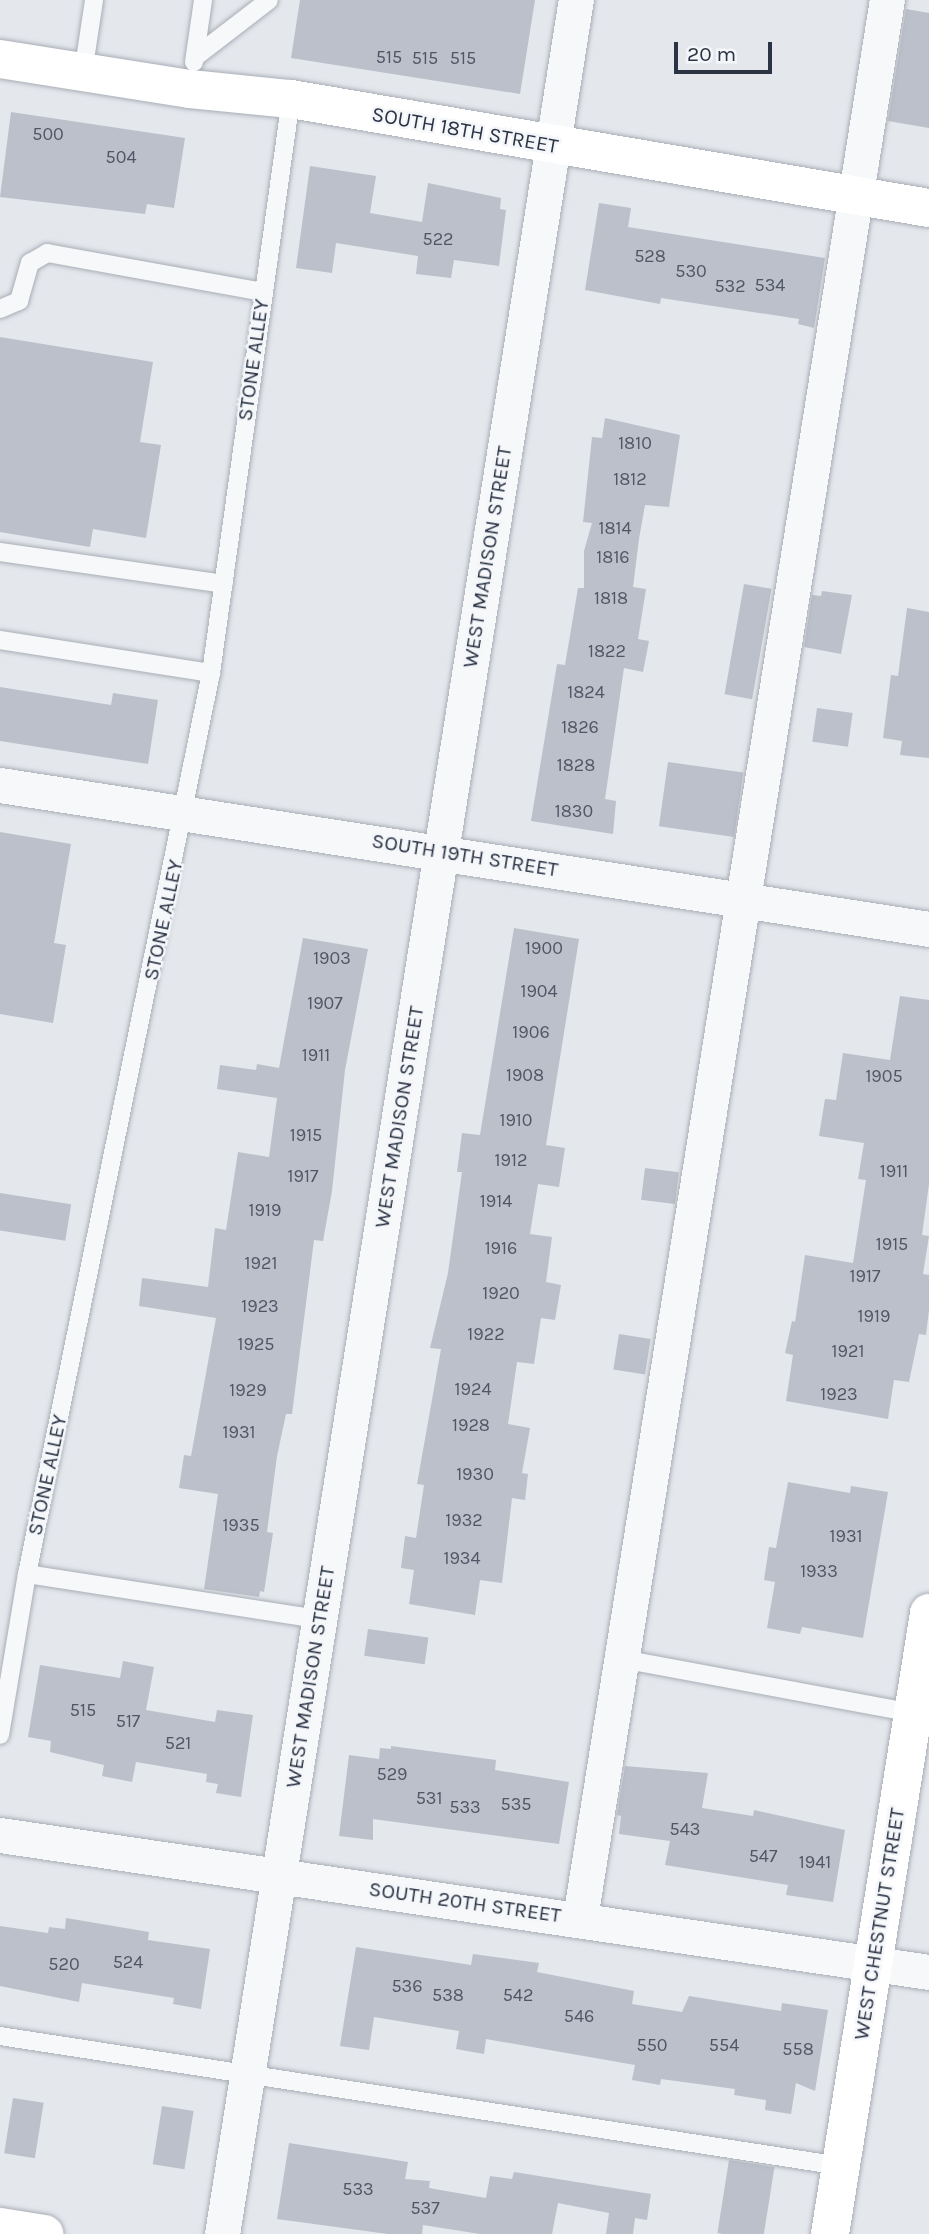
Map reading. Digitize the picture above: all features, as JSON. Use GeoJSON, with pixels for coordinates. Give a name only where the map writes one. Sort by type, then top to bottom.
{"type":"FeatureCollection","features":[{"type":"Feature","properties":{"kind":"street","name":"WEST MADISON STREET"},"geometry":{"type":"LineString","coordinates":[[222,2234],[576,0]]}},
{"type":"Feature","properties":{"kind":"street"},"geometry":{"type":"LineString","coordinates":[[580,1918],[887,0]]}},
{"type":"Feature","properties":{"kind":"street","name":"SOUTH 18TH STREET"},"geometry":{"type":"LineString","coordinates":[[0,59],[83,73],[193,73],[291,99],[929,208]]}},
{"type":"Feature","properties":{"kind":"street","name":"SOUTH 19TH STREET"},"geometry":{"type":"LineString","coordinates":[[0,785],[441,850],[929,929]]}},
{"type":"Feature","properties":{"kind":"street","name":"WEST CHESTNUT STREET"},"geometry":{"type":"LineString","coordinates":[[830,2234],[929,1613]]}},
{"type":"Feature","properties":{"kind":"street","name":"SOUTH 20TH STREET"},"geometry":{"type":"LineString","coordinates":[[0,1835],[580,1918],[929,1972]]}},
{"type":"Feature","properties":{"kind":"street"},"geometry":{"type":"LineString","coordinates":[[0,2227],[44,2234]]}},
{"type":"Feature","properties":{"kind":"lane"},"geometry":{"type":"LineString","coordinates":[[83,73],[94,0]]}},
{"type":"Feature","properties":{"kind":"lane"},"geometry":{"type":"LineString","coordinates":[[193,73],[203,0]]}},
{"type":"Feature","properties":{"kind":"lane"},"geometry":{"type":"LineString","coordinates":[[193,73],[269,0]]}},
{"type":"Feature","properties":{"kind":"lane","name":"STONE ALLEY"},"geometry":{"type":"LineString","coordinates":[[0,1735],[27,1574],[185,812],[211,673],[291,99]]}},
{"type":"Feature","properties":{"kind":"lane"},"geometry":{"type":"LineString","coordinates":[[0,309],[19,301],[30,263],[47,253],[262,292]]}},
{"type":"Feature","properties":{"kind":"lane"},"geometry":{"type":"LineString","coordinates":[[0,552],[224,584]]}},
{"type":"Feature","properties":{"kind":"lane"},"geometry":{"type":"LineString","coordinates":[[0,640],[211,673]]}},
{"type":"Feature","properties":{"kind":"lane"},"geometry":{"type":"LineString","coordinates":[[27,1574],[319,1619]]}},
{"type":"Feature","properties":{"kind":"lane"},"geometry":{"type":"LineString","coordinates":[[622,1659],[913,1713]]}},
{"type":"Feature","properties":{"kind":"lane"},"geometry":{"type":"LineString","coordinates":[[0,2036],[841,2166]]}},
{"type":"Feature","properties":{"kind":"building"},"geometry":{"type":"Polygon","coordinates":[[[300,0],[535,0],[520,94],[291,58],[300,0]]]}},
{"type":"Feature","properties":{"kind":"building"},"geometry":{"type":"Polygon","coordinates":[[[906,9],[929,13],[929,128],[888,121],[906,9]]]}},
{"type":"Feature","properties":{"kind":"building"},"geometry":{"type":"Polygon","coordinates":[[[11,112],[185,138],[174,208],[147,204],[145,214],[0,197],[11,112]]]}},
{"type":"Feature","properties":{"kind":"building"},"geometry":{"type":"Polygon","coordinates":[[[310,166],[376,176],[370,213],[422,222],[428,183],[501,198],[500,209],[506,210],[499,266],[454,260],[451,278],[416,274],[418,256],[336,243],[332,273],[296,268],[310,166]]]}},
{"type":"Feature","properties":{"kind":"building"},"geometry":{"type":"Polygon","coordinates":[[[599,203],[631,208],[628,227],[825,258],[814,328],[798,324],[799,319],[661,298],[660,304],[585,290],[599,203]]]}},
{"type":"Feature","properties":{"kind":"building"},"geometry":{"type":"Polygon","coordinates":[[[0,337],[153,362],[140,442],[161,445],[146,538],[93,529],[90,547],[0,532],[0,337]]]}},
{"type":"Feature","properties":{"kind":"building"},"geometry":{"type":"Polygon","coordinates":[[[605,418],[680,435],[669,507],[645,505],[639,539],[633,587],[646,589],[638,639],[649,641],[643,672],[624,668],[605,799],[616,801],[613,834],[531,821],[557,664],[565,665],[578,588],[584,588],[584,551],[592,523],[583,522],[592,437],[602,438],[605,418]]]}},
{"type":"Feature","properties":{"kind":"building"},"geometry":{"type":"Polygon","coordinates":[[[744,584],[772,589],[752,699],[725,694],[744,584]]]}},
{"type":"Feature","properties":{"kind":"building"},"geometry":{"type":"Polygon","coordinates":[[[822,591],[852,595],[841,654],[804,647],[812,595],[821,596],[822,591]]]}},
{"type":"Feature","properties":{"kind":"building"},"geometry":{"type":"Polygon","coordinates":[[[907,608],[929,612],[929,758],[900,755],[902,741],[883,738],[891,675],[898,676],[907,608]]]}},
{"type":"Feature","properties":{"kind":"building"},"geometry":{"type":"Polygon","coordinates":[[[0,687],[111,705],[113,693],[158,700],[148,764],[0,741],[0,687]]]}},
{"type":"Feature","properties":{"kind":"building"},"geometry":{"type":"Polygon","coordinates":[[[817,708],[853,713],[848,747],[812,742],[817,708]]]}},
{"type":"Feature","properties":{"kind":"building"},"geometry":{"type":"Polygon","coordinates":[[[668,762],[743,773],[734,837],[659,826],[668,762]]]}},
{"type":"Feature","properties":{"kind":"building"},"geometry":{"type":"Polygon","coordinates":[[[0,832],[71,844],[54,943],[66,945],[53,1023],[0,1014],[0,832]]]}},
{"type":"Feature","properties":{"kind":"building"},"geometry":{"type":"Polygon","coordinates":[[[514,928],[579,939],[546,1145],[565,1148],[559,1187],[538,1184],[530,1234],[552,1237],[546,1282],[561,1285],[555,1320],[541,1318],[534,1364],[517,1362],[508,1424],[530,1428],[522,1473],[528,1474],[525,1500],[512,1498],[502,1583],[480,1580],[475,1615],[409,1604],[414,1570],[401,1568],[405,1536],[416,1538],[424,1485],[417,1484],[441,1349],[430,1348],[448,1273],[462,1172],[457,1172],[462,1133],[480,1135],[514,928]]]}},
{"type":"Feature","properties":{"kind":"building"},"geometry":{"type":"Polygon","coordinates":[[[303,938],[368,949],[345,1070],[332,1191],[323,1241],[314,1240],[292,1414],[286,1414],[277,1456],[267,1532],[273,1533],[264,1592],[260,1591],[259,1597],[204,1589],[218,1494],[179,1488],[184,1455],[191,1456],[216,1318],[139,1306],[142,1278],[208,1287],[215,1228],[226,1230],[238,1152],[269,1157],[277,1098],[217,1089],[220,1065],[256,1070],[257,1064],[279,1068],[303,938]]]}},
{"type":"Feature","properties":{"kind":"building"},"geometry":{"type":"Polygon","coordinates":[[[900,996],[929,1000],[929,1184],[922,1235],[929,1236],[923,1274],[929,1275],[929,1310],[926,1335],[919,1334],[909,1382],[894,1380],[888,1419],[786,1401],[793,1355],[785,1353],[792,1321],[795,1322],[805,1255],[853,1263],[866,1180],[858,1179],[864,1143],[819,1136],[825,1099],[836,1100],[843,1053],[890,1060],[900,996]]]}},
{"type":"Feature","properties":{"kind":"building"},"geometry":{"type":"Polygon","coordinates":[[[645,1168],[679,1172],[675,1204],[641,1200],[645,1168]]]}},
{"type":"Feature","properties":{"kind":"building"},"geometry":{"type":"Polygon","coordinates":[[[0,1193],[71,1204],[65,1241],[0,1230],[0,1193]]]}},
{"type":"Feature","properties":{"kind":"building"},"geometry":{"type":"Polygon","coordinates":[[[619,1334],[651,1339],[645,1375],[613,1370],[619,1334]]]}},
{"type":"Feature","properties":{"kind":"building"},"geometry":{"type":"Polygon","coordinates":[[[788,1482],[850,1493],[851,1486],[888,1492],[863,1638],[802,1627],[800,1634],[767,1628],[775,1582],[764,1580],[769,1547],[776,1548],[788,1482]]]}},
{"type":"Feature","properties":{"kind":"building"},"geometry":{"type":"Polygon","coordinates":[[[368,1629],[428,1637],[425,1664],[364,1656],[368,1629]]]}},
{"type":"Feature","properties":{"kind":"building"},"geometry":{"type":"Polygon","coordinates":[[[123,1661],[154,1667],[146,1710],[215,1722],[217,1710],[253,1715],[241,1797],[216,1793],[218,1784],[206,1782],[207,1774],[136,1762],[132,1782],[102,1776],[104,1765],[50,1752],[51,1741],[28,1737],[40,1665],[120,1678],[123,1661]]]}},
{"type":"Feature","properties":{"kind":"building"},"geometry":{"type":"Polygon","coordinates":[[[391,1746],[496,1760],[495,1770],[569,1782],[559,1844],[373,1819],[373,1840],[339,1836],[349,1755],[379,1759],[380,1748],[391,1749],[391,1746]]]}},
{"type":"Feature","properties":{"kind":"building"},"geometry":{"type":"Polygon","coordinates":[[[625,1766],[708,1773],[702,1808],[753,1816],[754,1810],[845,1830],[833,1902],[786,1895],[788,1885],[665,1865],[670,1841],[619,1834],[621,1816],[617,1815],[625,1766]]]}},
{"type":"Feature","properties":{"kind":"building"},"geometry":{"type":"Polygon","coordinates":[[[66,1918],[149,1932],[148,1940],[210,1949],[201,2009],[173,2004],[174,1998],[82,1983],[79,2002],[0,1986],[0,1926],[48,1933],[49,1927],[65,1929],[66,1918]]]}},
{"type":"Feature","properties":{"kind":"building"},"geometry":{"type":"Polygon","coordinates":[[[356,1947],[471,1965],[473,1954],[539,1963],[537,1972],[634,1991],[632,2004],[682,2012],[689,1996],[781,2011],[782,2003],[828,2010],[815,2091],[796,2083],[791,2114],[765,2110],[766,2100],[734,2095],[735,2089],[661,2079],[660,2085],[632,2080],[635,2065],[486,2039],[484,2054],[456,2049],[459,2031],[374,2017],[369,2050],[340,2046],[356,1947]]]}},
{"type":"Feature","properties":{"kind":"building"},"geometry":{"type":"Polygon","coordinates":[[[13,2098],[44,2103],[35,2158],[4,2153],[13,2098]]]}},
{"type":"Feature","properties":{"kind":"building"},"geometry":{"type":"Polygon","coordinates":[[[162,2106],[194,2111],[184,2169],[153,2164],[162,2106]]]}},
{"type":"Feature","properties":{"kind":"building"},"geometry":{"type":"Polygon","coordinates":[[[289,2143],[408,2162],[405,2179],[430,2181],[429,2188],[486,2198],[490,2176],[512,2179],[514,2172],[651,2194],[647,2220],[635,2218],[633,2234],[606,2234],[609,2213],[558,2203],[552,2234],[480,2234],[423,2225],[422,2234],[388,2234],[277,2219],[289,2143]]]}},
{"type":"Feature","properties":{"kind":"building"},"geometry":{"type":"Polygon","coordinates":[[[729,2160],[774,2167],[764,2234],[717,2233],[729,2160]]]}}]}
